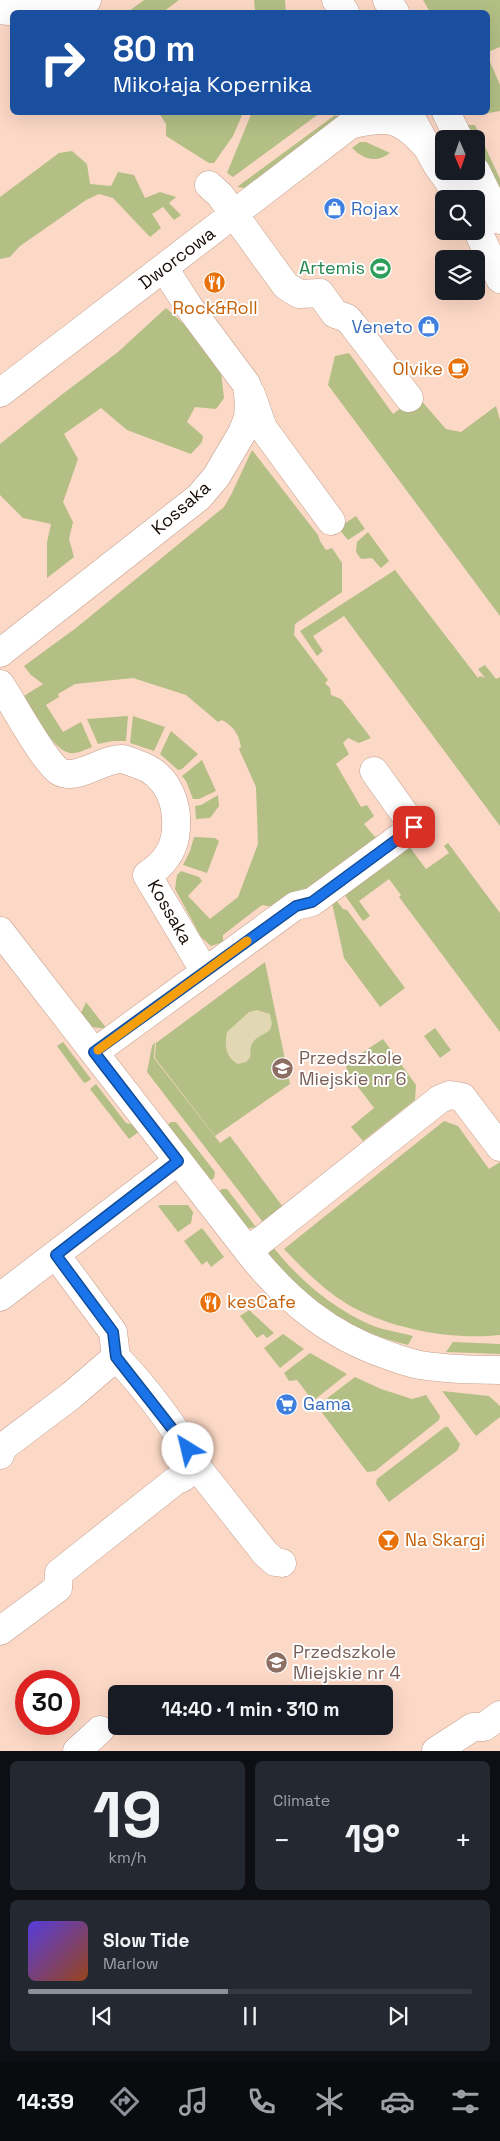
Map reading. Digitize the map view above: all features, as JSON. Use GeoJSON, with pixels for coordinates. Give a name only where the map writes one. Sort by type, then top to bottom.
{"type":"FeatureCollection","features":[{"type":"Feature","properties":{"kind":"street"},"geometry":{"type":"LineString","coordinates":[[28,10],[53,0]]}},
{"type":"Feature","properties":{"kind":"street"},"geometry":{"type":"LineString","coordinates":[[71,10],[87,0]]}},
{"type":"Feature","properties":{"kind":"street"},"geometry":{"type":"LineString","coordinates":[[410,115],[426,145],[455,190]]}},
{"type":"Feature","properties":{"kind":"street"},"geometry":{"type":"LineString","coordinates":[[447,115],[455,130]]}},
{"type":"Feature","properties":{"kind":"street","name":"Dworcowa"},"geometry":{"type":"LineString","coordinates":[[0,393],[360,116],[402,123],[411,129],[426,145]]}},
{"type":"Feature","properties":{"kind":"street"},"geometry":{"type":"LineString","coordinates":[[480,180],[500,220]]}},
{"type":"Feature","properties":{"kind":"street"},"geometry":{"type":"LineString","coordinates":[[209,185],[234,214],[286,286],[298,294],[320,293],[335,314],[346,318],[353,325],[409,398]]}},
{"type":"Feature","properties":{"kind":"street"},"geometry":{"type":"LineString","coordinates":[[482,240],[500,279]]}},
{"type":"Feature","properties":{"kind":"street"},"geometry":{"type":"LineString","coordinates":[[164,268],[189,307],[247,385],[263,428],[331,521]]}},
{"type":"Feature","properties":{"kind":"street","name":"Kossaka"},"geometry":{"type":"LineString","coordinates":[[0,653],[199,497],[216,477],[245,426],[248,418],[249,404],[247,385]]}},
{"type":"Feature","properties":{"kind":"street","name":"Kossaka"},"geometry":{"type":"LineString","coordinates":[[0,684],[44,753],[61,772],[68,774],[83,772],[102,764],[122,759],[146,767],[165,782],[174,799],[177,822],[175,839],[168,855],[158,868],[147,875],[204,972]]}},
{"type":"Feature","properties":{"kind":"street"},"geometry":{"type":"LineString","coordinates":[[94,1052],[296,906],[319,898],[414,827],[374,771]]}},
{"type":"Feature","properties":{"kind":"street"},"geometry":{"type":"LineString","coordinates":[[0,931],[271,1280],[296,1302],[326,1326],[360,1346],[420,1365],[458,1369],[500,1370]]}},
{"type":"Feature","properties":{"kind":"street"},"geometry":{"type":"LineString","coordinates":[[248,1251],[440,1099],[450,1095],[462,1097],[500,1147]]}},
{"type":"Feature","properties":{"kind":"street"},"geometry":{"type":"LineString","coordinates":[[0,1297],[178,1161]]}},
{"type":"Feature","properties":{"kind":"street"},"geometry":{"type":"LineString","coordinates":[[56,1255],[113,1332],[116,1357],[170,1424],[188,1449],[197,1466],[265,1553],[275,1562],[282,1563]]}},
{"type":"Feature","properties":{"kind":"street"},"geometry":{"type":"LineString","coordinates":[[0,1455],[3,1448],[78,1390],[116,1357]]}},
{"type":"Feature","properties":{"kind":"street"},"geometry":{"type":"LineString","coordinates":[[0,1631],[58,1588],[59,1572],[175,1481],[197,1466]]}},
{"type":"Feature","properties":{"kind":"street"},"geometry":{"type":"LineString","coordinates":[[436,1751],[473,1726],[484,1728],[500,1715]]}},
{"type":"Feature","properties":{"kind":"street"},"geometry":{"type":"LineString","coordinates":[[77,1751],[100,1730]]}},
{"type":"Feature","properties":{"kind":"green space"},"geometry":{"type":"Polygon","coordinates":[[[144,0],[179,0],[166,10],[130,10],[144,0]]]}},
{"type":"Feature","properties":{"kind":"green space"},"geometry":{"type":"Polygon","coordinates":[[[254,0],[285,0],[286,10],[255,10],[254,0]]]}},
{"type":"Feature","properties":{"kind":"green space"},"geometry":{"type":"Polygon","coordinates":[[[423,0],[500,0],[500,47],[490,51],[490,10],[429,10],[423,0]]]}},
{"type":"Feature","properties":{"kind":"green space"},"geometry":{"type":"Polygon","coordinates":[[[490,62],[500,85],[500,111],[490,113],[490,62]]]}},
{"type":"Feature","properties":{"kind":"green space"},"geometry":{"type":"Polygon","coordinates":[[[160,115],[242,115],[233,136],[214,163],[209,163],[166,136],[166,124],[160,115]]]}},
{"type":"Feature","properties":{"kind":"green space"},"geometry":{"type":"Polygon","coordinates":[[[251,115],[317,115],[233,177],[227,173],[251,115]]]}},
{"type":"Feature","properties":{"kind":"green space"},"geometry":{"type":"Polygon","coordinates":[[[335,115],[343,118],[246,188],[237,187],[335,115]]]}},
{"type":"Feature","properties":{"kind":"green space"},"geometry":{"type":"Polygon","coordinates":[[[466,125],[475,125],[477,130],[468,130],[466,125]]]}},
{"type":"Feature","properties":{"kind":"green space"},"geometry":{"type":"Polygon","coordinates":[[[360,142],[366,142],[390,153],[380,158],[371,159],[361,155],[352,148],[360,142]]]}},
{"type":"Feature","properties":{"kind":"green space"},"geometry":{"type":"Polygon","coordinates":[[[485,147],[500,179],[500,202],[485,171],[485,147]]]}},
{"type":"Feature","properties":{"kind":"green space"},"geometry":{"type":"Polygon","coordinates":[[[72,151],[87,164],[90,184],[111,186],[118,172],[134,175],[145,198],[160,192],[176,197],[169,203],[181,215],[174,220],[163,207],[152,214],[161,228],[150,237],[113,198],[99,194],[86,200],[20,246],[10,257],[0,259],[0,197],[59,153],[72,151]]]}},
{"type":"Feature","properties":{"kind":"green space"},"geometry":{"type":"Polygon","coordinates":[[[166,308],[186,326],[221,372],[224,398],[216,409],[195,407],[187,422],[203,436],[202,442],[191,454],[127,430],[101,408],[64,434],[78,459],[63,502],[73,522],[69,539],[74,557],[47,578],[47,542],[51,524],[23,518],[0,495],[0,444],[118,352],[166,308]]]}},
{"type":"Feature","properties":{"kind":"green space"},"geometry":{"type":"Polygon","coordinates":[[[349,353],[393,414],[417,396],[446,429],[461,432],[496,406],[500,420],[500,616],[328,385],[335,356],[349,353]]]}},
{"type":"Feature","properties":{"kind":"green space"},"geometry":{"type":"Polygon","coordinates":[[[252,450],[318,535],[326,550],[332,548],[342,563],[342,592],[295,624],[294,635],[328,680],[325,683],[330,688],[331,695],[341,699],[371,738],[359,743],[348,738],[343,743],[349,754],[336,764],[361,807],[367,805],[374,816],[364,824],[375,837],[379,836],[381,839],[329,878],[273,907],[262,905],[223,935],[223,942],[211,946],[201,937],[175,889],[177,875],[181,871],[199,877],[202,881],[188,896],[210,919],[238,897],[258,844],[256,787],[239,749],[241,747],[240,742],[235,731],[222,720],[218,722],[186,695],[133,678],[75,684],[58,694],[59,697],[46,705],[63,732],[81,722],[92,747],[70,753],[56,745],[24,696],[43,684],[31,675],[24,666],[76,628],[224,507],[252,450]]]}},
{"type":"Feature","properties":{"kind":"green space"},"geometry":{"type":"Polygon","coordinates":[[[356,516],[365,529],[348,540],[338,528],[356,516]]]}},
{"type":"Feature","properties":{"kind":"green space"},"geometry":{"type":"Polygon","coordinates":[[[368,532],[389,561],[381,568],[372,558],[361,559],[356,552],[357,542],[368,532]]]}},
{"type":"Feature","properties":{"kind":"green space"},"geometry":{"type":"Polygon","coordinates":[[[395,570],[478,678],[480,676],[485,678],[478,669],[485,665],[496,679],[500,677],[500,826],[344,616],[313,636],[323,651],[317,656],[300,631],[395,570]]]}},
{"type":"Feature","properties":{"kind":"green space"},"geometry":{"type":"Polygon","coordinates":[[[128,716],[126,741],[98,744],[87,719],[128,716]]]}},
{"type":"Feature","properties":{"kind":"green space"},"geometry":{"type":"Polygon","coordinates":[[[133,716],[165,727],[154,751],[130,743],[133,716]]]}},
{"type":"Feature","properties":{"kind":"green space"},"geometry":{"type":"Polygon","coordinates":[[[171,731],[198,754],[182,769],[178,770],[160,754],[171,731]]]}},
{"type":"Feature","properties":{"kind":"green space"},"geometry":{"type":"Polygon","coordinates":[[[202,760],[216,791],[199,799],[193,799],[182,776],[202,760]]]}},
{"type":"Feature","properties":{"kind":"green space"},"geometry":{"type":"Polygon","coordinates":[[[218,795],[219,806],[210,818],[196,819],[195,806],[201,805],[218,795]]]}},
{"type":"Feature","properties":{"kind":"green space"},"geometry":{"type":"Polygon","coordinates":[[[194,837],[215,838],[219,841],[207,873],[183,865],[194,837]]]}},
{"type":"Feature","properties":{"kind":"green space"},"geometry":{"type":"Polygon","coordinates":[[[448,843],[500,913],[500,1032],[399,897],[401,895],[389,879],[359,901],[370,916],[363,921],[344,894],[409,846],[426,869],[449,853],[444,846],[448,843]]]}},
{"type":"Feature","properties":{"kind":"green space"},"geometry":{"type":"Polygon","coordinates":[[[336,900],[343,909],[347,910],[405,988],[380,1007],[344,958],[332,903],[336,900]]]}},
{"type":"Feature","properties":{"kind":"green space"},"geometry":{"type":"Polygon","coordinates":[[[265,962],[290,1084],[215,1136],[155,1058],[156,1043],[265,962]]]}},
{"type":"Feature","properties":{"kind":"green space"},"geometry":{"type":"Polygon","coordinates":[[[86,1002],[107,1029],[92,1027],[81,1013],[86,1002]]]}},
{"type":"Feature","properties":{"kind":"green space"},"geometry":{"type":"Polygon","coordinates":[[[435,1028],[451,1050],[440,1058],[424,1036],[435,1028]]]}},
{"type":"Feature","properties":{"kind":"green space"},"geometry":{"type":"Polygon","coordinates":[[[383,1039],[416,1085],[415,1100],[363,1141],[351,1127],[374,1108],[349,1075],[345,1064],[383,1039]]]}},
{"type":"Feature","properties":{"kind":"green space"},"geometry":{"type":"Polygon","coordinates":[[[63,1042],[91,1079],[87,1082],[84,1083],[57,1046],[63,1042]]]}},
{"type":"Feature","properties":{"kind":"green space"},"geometry":{"type":"Polygon","coordinates":[[[155,1042],[154,1058],[220,1143],[230,1136],[283,1207],[265,1221],[262,1221],[147,1072],[152,1046],[155,1042]]]}},
{"type":"Feature","properties":{"kind":"green space"},"geometry":{"type":"Polygon","coordinates":[[[96,1084],[126,1123],[135,1125],[140,1131],[129,1139],[90,1089],[96,1084]]]}},
{"type":"Feature","properties":{"kind":"green space"},"geometry":{"type":"Polygon","coordinates":[[[444,1121],[458,1126],[489,1169],[500,1162],[500,1335],[464,1336],[426,1332],[370,1316],[344,1302],[326,1289],[284,1249],[444,1121]]]}},
{"type":"Feature","properties":{"kind":"green space"},"geometry":{"type":"Polygon","coordinates":[[[171,1122],[176,1122],[215,1172],[214,1178],[210,1181],[167,1125],[171,1122]]]}},
{"type":"Feature","properties":{"kind":"green space"},"geometry":{"type":"Polygon","coordinates":[[[222,1189],[227,1189],[256,1227],[246,1229],[217,1193],[222,1189]]]}},
{"type":"Feature","properties":{"kind":"green space"},"geometry":{"type":"Polygon","coordinates":[[[188,1205],[193,1212],[191,1223],[178,1232],[158,1206],[188,1205]]]}},
{"type":"Feature","properties":{"kind":"green space"},"geometry":{"type":"Polygon","coordinates":[[[202,1228],[224,1257],[211,1267],[207,1261],[202,1265],[184,1241],[202,1228]]]}},
{"type":"Feature","properties":{"kind":"green space"},"geometry":{"type":"Polygon","coordinates":[[[273,1247],[295,1272],[321,1295],[364,1322],[379,1328],[413,1336],[408,1345],[365,1331],[314,1301],[267,1256],[273,1247]]]}},
{"type":"Feature","properties":{"kind":"green space"},"geometry":{"type":"Polygon","coordinates":[[[249,1310],[274,1333],[267,1338],[263,1334],[257,1338],[240,1316],[249,1310]]]}},
{"type":"Feature","properties":{"kind":"green space"},"geometry":{"type":"Polygon","coordinates":[[[283,1334],[304,1349],[280,1368],[264,1348],[283,1334]]]}},
{"type":"Feature","properties":{"kind":"green space"},"geometry":{"type":"Polygon","coordinates":[[[453,1342],[500,1344],[500,1354],[446,1352],[453,1342]]]}},
{"type":"Feature","properties":{"kind":"green space"},"geometry":{"type":"Polygon","coordinates":[[[310,1353],[347,1374],[313,1401],[297,1380],[289,1381],[284,1373],[310,1353]]]}},
{"type":"Feature","properties":{"kind":"green space"},"geometry":{"type":"Polygon","coordinates":[[[355,1377],[381,1389],[412,1399],[426,1395],[440,1416],[439,1420],[375,1471],[367,1472],[317,1406],[355,1377]]]}},
{"type":"Feature","properties":{"kind":"green space"},"geometry":{"type":"Polygon","coordinates":[[[442,1391],[489,1396],[500,1406],[500,1417],[476,1436],[442,1391]]]}},
{"type":"Feature","properties":{"kind":"green space"},"geometry":{"type":"Polygon","coordinates":[[[445,1427],[448,1427],[460,1444],[458,1450],[389,1502],[376,1484],[377,1479],[445,1427]]]}},
{"type":"Feature","properties":{"kind":"sand"},"geometry":{"type":"Polygon","coordinates":[[[257,1010],[270,1014],[272,1024],[270,1030],[257,1038],[253,1043],[250,1058],[246,1062],[238,1064],[228,1055],[227,1032],[249,1012],[257,1010]]]}},
{"type":"Feature","properties":{"kind":"slow traffic"},"geometry":{"type":"LineString","coordinates":[[98,1050],[247,941]]}},
{"type":"Feature","properties":{"kind":"place","name":"Rojax"},"geometry":{"type":"Point","coordinates":[335,209]}},
{"type":"Feature","properties":{"kind":"place","name":"Artemis"},"geometry":{"type":"Point","coordinates":[381,268]}},
{"type":"Feature","properties":{"kind":"place","name":"Rock&Roll"},"geometry":{"type":"Point","coordinates":[215,283]}},
{"type":"Feature","properties":{"kind":"place","name":"Veneto"},"geometry":{"type":"Point","coordinates":[429,327]}},
{"type":"Feature","properties":{"kind":"place","name":"Olvike"},"geometry":{"type":"Point","coordinates":[459,369]}},
{"type":"Feature","properties":{"kind":"place","name":"Przedszkole Miejskie nr 6"},"geometry":{"type":"Point","coordinates":[283,1068]}},
{"type":"Feature","properties":{"kind":"place","name":"kesCafe"},"geometry":{"type":"Point","coordinates":[211,1302]}},
{"type":"Feature","properties":{"kind":"place","name":"Gama"},"geometry":{"type":"Point","coordinates":[287,1404]}},
{"type":"Feature","properties":{"kind":"place","name":"Na Skargi"},"geometry":{"type":"Point","coordinates":[389,1540]}},
{"type":"Feature","properties":{"kind":"place","name":"Przedszkole Miejskie nr 4"},"geometry":{"type":"Point","coordinates":[277,1662]}},
{"type":"Feature","properties":{"kind":"route"},"geometry":{"type":"LineString","coordinates":[[188,1449],[125,1366],[116,1357],[113,1346],[113,1332],[56,1255],[178,1161],[94,1052],[296,906],[312,902],[414,827]]}}]}
